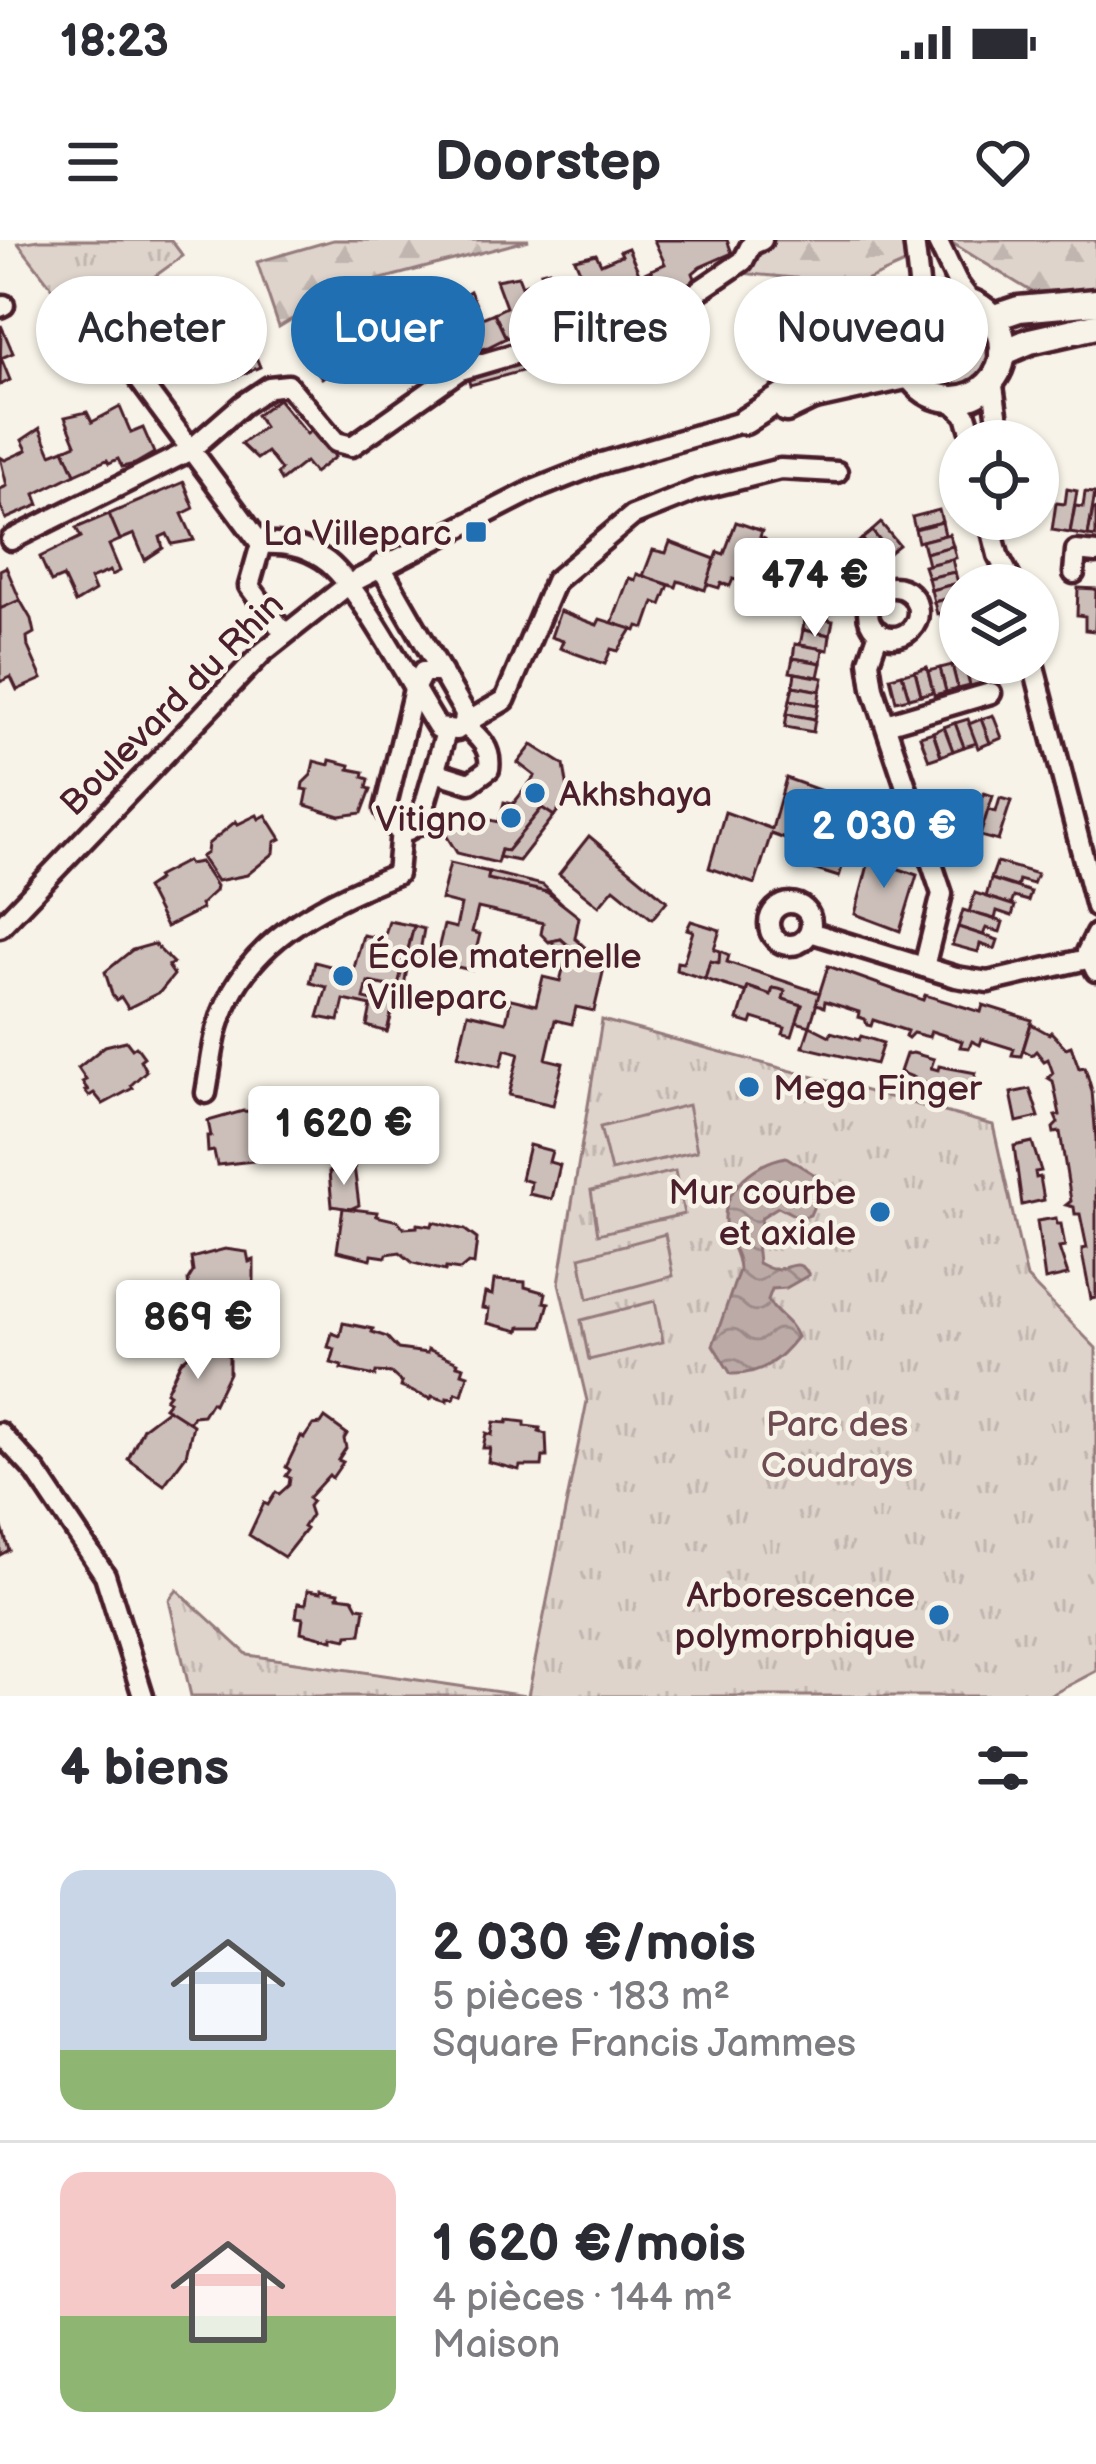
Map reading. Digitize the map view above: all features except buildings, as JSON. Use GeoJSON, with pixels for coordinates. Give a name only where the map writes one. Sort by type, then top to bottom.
{"type":"FeatureCollection","features":[{"type":"Feature","properties":{"kind":"street"},"geometry":{"type":"LineString","coordinates":[[11,540],[189,451],[269,387],[288,385],[336,442],[352,446],[460,370],[675,307],[743,261],[751,245],[762,240]]}},
{"type":"Feature","properties":{"kind":"street"},"geometry":{"type":"LineString","coordinates":[[914,240],[918,276]]}},
{"type":"Feature","properties":{"kind":"street"},"geometry":{"type":"LineString","coordinates":[[937,240],[960,276]]}},
{"type":"Feature","properties":{"kind":"street"},"geometry":{"type":"LineString","coordinates":[[988,311],[1096,302]]}},
{"type":"Feature","properties":{"kind":"street"},"geometry":{"type":"LineString","coordinates":[[988,317],[999,329],[1002,353],[992,379],[998,420]]}},
{"type":"Feature","properties":{"kind":"street"},"geometry":{"type":"LineString","coordinates":[[1002,353],[1030,341],[1096,326]]}},
{"type":"Feature","properties":{"kind":"street"},"geometry":{"type":"LineString","coordinates":[[920,384],[950,398],[973,394],[992,379]]}},
{"type":"Feature","properties":{"kind":"street"},"geometry":{"type":"LineString","coordinates":[[141,384],[261,544]]}},
{"type":"Feature","properties":{"kind":"street","name":"Boulevard du Rhin"},"geometry":{"type":"LineString","coordinates":[[745,421],[804,384]]}},
{"type":"Feature","properties":{"kind":"street","name":"Boulevard du Rhin"},"geometry":{"type":"LineString","coordinates":[[0,927],[284,633],[349,584],[555,481],[775,414],[811,397],[870,384]]}},
{"type":"Feature","properties":{"kind":"street"},"geometry":{"type":"LineString","coordinates":[[950,398],[968,420]]}},
{"type":"Feature","properties":{"kind":"street"},"geometry":{"type":"LineString","coordinates":[[455,728],[505,700],[555,581],[632,516],[697,490],[780,469],[838,472]]}},
{"type":"Feature","properties":{"kind":"street"},"geometry":{"type":"LineString","coordinates":[[261,544],[290,543],[326,560],[349,584],[438,728],[455,728],[485,744],[488,769],[470,783],[435,772]]}},
{"type":"Feature","properties":{"kind":"street"},"geometry":{"type":"LineString","coordinates":[[261,544],[249,586],[284,633]]}},
{"type":"Feature","properties":{"kind":"street"},"geometry":{"type":"LineString","coordinates":[[1075,573],[1076,550],[1096,553]]}},
{"type":"Feature","properties":{"kind":"street"},"geometry":{"type":"LineString","coordinates":[[380,565],[465,713],[435,772],[419,824],[401,830]]}},
{"type":"Feature","properties":{"kind":"street"},"geometry":{"type":"LineString","coordinates":[[880,632],[868,661],[942,895],[924,967]]}},
{"type":"Feature","properties":{"kind":"street"},"geometry":{"type":"LineString","coordinates":[[401,830],[388,820],[385,809],[414,689],[423,672],[442,672]]}},
{"type":"Feature","properties":{"kind":"street"},"geometry":{"type":"LineString","coordinates":[[1038,684],[1096,907]]}},
{"type":"Feature","properties":{"kind":"street"},"geometry":{"type":"LineString","coordinates":[[886,724],[991,693]]}},
{"type":"Feature","properties":{"kind":"street"},"geometry":{"type":"LineString","coordinates":[[206,1093],[218,1027],[230,994],[251,962],[303,918],[397,874],[401,830]]}},
{"type":"Feature","properties":{"kind":"street"},"geometry":{"type":"LineString","coordinates":[[810,932],[988,982],[1092,965],[1088,945],[1096,934]]}},
{"type":"Feature","properties":{"kind":"street"},"geometry":{"type":"LineString","coordinates":[[0,1433],[36,1472],[105,1574],[143,1696]]}},
{"type":"Feature","properties":{"kind":"green space"},"geometry":{"type":"Polygon","coordinates":[[[171,240],[183,256],[155,276],[43,276],[18,243],[171,240]]]}},
{"type":"Feature","properties":{"kind":"green space"},"geometry":{"type":"Polygon","coordinates":[[[333,240],[529,240],[393,276],[291,276],[291,320],[279,327],[267,276],[262,276],[257,262],[333,240]]]}},
{"type":"Feature","properties":{"kind":"green space"},"geometry":{"type":"Polygon","coordinates":[[[757,240],[1096,240],[1096,289],[1032,292],[952,243],[877,276],[740,273],[757,240]]]}},
{"type":"Feature","properties":{"kind":"green space","name":"Parc des Coudrays"},"geometry":{"type":"Polygon","coordinates":[[[602,1020],[993,1125],[1027,1278],[1096,1348],[1096,1671],[1049,1696],[528,1696],[587,1401],[559,1283],[602,1020]]]}},
{"type":"Feature","properties":{"kind":"green space"},"geometry":{"type":"Polygon","coordinates":[[[688,1105],[697,1151],[611,1171],[600,1127],[688,1105]]]}},
{"type":"Feature","properties":{"kind":"green space"},"geometry":{"type":"Polygon","coordinates":[[[675,1171],[684,1214],[598,1234],[591,1191],[675,1171]]]}},
{"type":"Feature","properties":{"kind":"green space"},"geometry":{"type":"Polygon","coordinates":[[[665,1234],[673,1276],[588,1299],[580,1257],[665,1234]]]}},
{"type":"Feature","properties":{"kind":"green space"},"geometry":{"type":"Polygon","coordinates":[[[655,1301],[663,1342],[589,1360],[581,1320],[655,1301]]]}},
{"type":"Feature","properties":{"kind":"green space"},"geometry":{"type":"Polygon","coordinates":[[[177,1590],[248,1655],[526,1696],[191,1696],[169,1600],[177,1590]]]}},
{"type":"Feature","properties":{"kind":"water"},"geometry":{"type":"Polygon","coordinates":[[[786,1157],[815,1175],[818,1196],[810,1215],[800,1218],[778,1207],[762,1217],[756,1243],[758,1263],[774,1269],[797,1265],[809,1275],[786,1288],[772,1289],[768,1300],[797,1337],[768,1364],[731,1374],[713,1345],[739,1270],[727,1233],[727,1206],[749,1173],[786,1157]]]}},
{"type":"Feature","properties":{"kind":"place","name":"La Villeparc"},"geometry":{"type":"Point","coordinates":[476,532]}},
{"type":"Feature","properties":{"kind":"place","name":"Akhshaya"},"geometry":{"type":"Point","coordinates":[535,793]}},
{"type":"Feature","properties":{"kind":"place","name":"Vitigno"},"geometry":{"type":"Point","coordinates":[511,818]}},
{"type":"Feature","properties":{"kind":"place","name":"École maternelle Villeparc"},"geometry":{"type":"Point","coordinates":[343,976]}},
{"type":"Feature","properties":{"kind":"place","name":"Mega Finger"},"geometry":{"type":"Point","coordinates":[749,1087]}},
{"type":"Feature","properties":{"kind":"place","name":"Mur courbe et axiale"},"geometry":{"type":"Point","coordinates":[880,1212]}},
{"type":"Feature","properties":{"kind":"place","name":"Arborescence polymorphique"},"geometry":{"type":"Point","coordinates":[939,1615]}}]}
